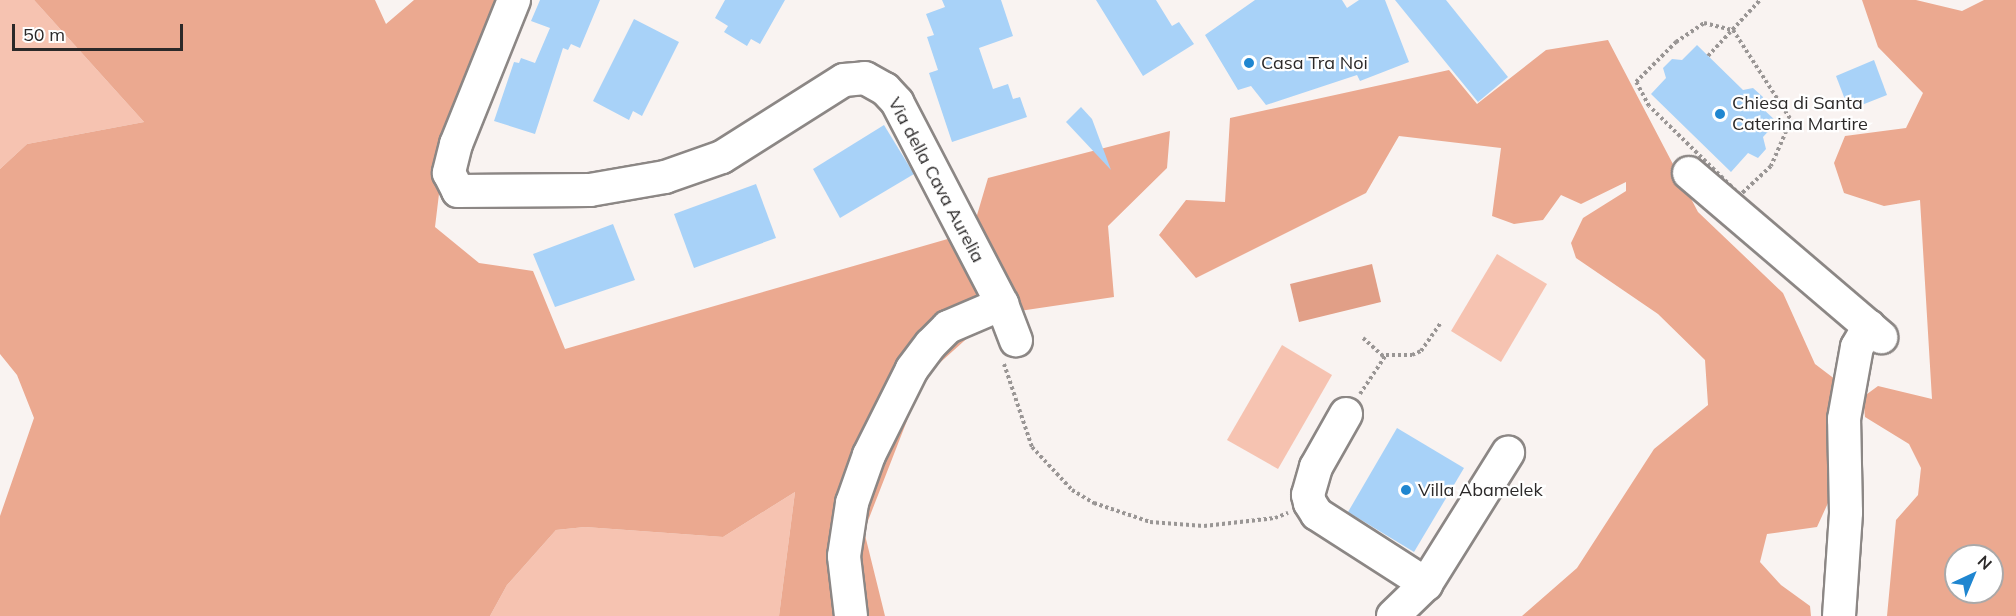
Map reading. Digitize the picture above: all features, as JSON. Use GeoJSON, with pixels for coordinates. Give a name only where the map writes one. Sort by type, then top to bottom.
{"type":"FeatureCollection","features":[{"type":"Feature","properties":{"kind":"street","name":"Via della Cava Aurelia"},"geometry":{"type":"LineString","coordinates":[[514,0],[456,144],[449,178],[461,193],[590,190],[627,185],[722,157],[824,90],[844,80],[865,78],[885,89],[897,102],[1002,304]]}},
{"type":"Feature","properties":{"kind":"street"},"geometry":{"type":"LineString","coordinates":[[1689,173],[1875,331],[1857,346],[1844,419],[1846,512],[1839,616]]}},
{"type":"Feature","properties":{"kind":"street"},"geometry":{"type":"LineString","coordinates":[[851,616],[844,556],[852,503],[869,455],[912,369],[931,344],[948,327],[1002,304],[1009,350]]}},
{"type":"Feature","properties":{"kind":"street"},"geometry":{"type":"LineString","coordinates":[[1346,414],[1316,467],[1308,495],[1310,503],[1317,514],[1426,584]]}},
{"type":"Feature","properties":{"kind":"street"},"geometry":{"type":"LineString","coordinates":[[1393,616],[1426,584],[1508,453]]}},
{"type":"Feature","properties":{"kind":"path"},"geometry":{"type":"LineString","coordinates":[[1708,56],[1760,0]]}},
{"type":"Feature","properties":{"kind":"path"},"geometry":{"type":"LineString","coordinates":[[1704,23],[1734,30],[1791,120],[1772,165],[1740,195],[1649,106],[1636,82],[1676,42],[1704,23]]}},
{"type":"Feature","properties":{"kind":"path"},"geometry":{"type":"LineString","coordinates":[[1346,414],[1384,357],[1421,351],[1441,322]]}},
{"type":"Feature","properties":{"kind":"path"},"geometry":{"type":"LineString","coordinates":[[1363,338],[1384,357]]}},
{"type":"Feature","properties":{"kind":"path"},"geometry":{"type":"LineString","coordinates":[[1009,350],[1032,447],[1072,490],[1094,503],[1150,522],[1204,526],[1275,518],[1310,503]]}},
{"type":"Feature","properties":{"kind":"shaded area"},"geometry":{"type":"Polygon","coordinates":[[[0,0],[34,0],[144,122],[27,144],[0,169],[0,0]]]}},
{"type":"Feature","properties":{"kind":"shaded area"},"geometry":{"type":"Polygon","coordinates":[[[34,0],[375,0],[386,24],[414,0],[504,0],[442,169],[435,227],[479,263],[533,271],[565,349],[972,232],[988,178],[1170,131],[1167,168],[1108,226],[1114,297],[993,315],[924,377],[864,531],[885,616],[779,616],[795,492],[723,537],[585,527],[556,530],[507,585],[490,616],[0,616],[0,516],[34,418],[17,375],[0,354],[0,169],[27,144],[144,122],[34,0]]]}},
{"type":"Feature","properties":{"kind":"shaded area"},"geometry":{"type":"Polygon","coordinates":[[[1862,0],[1916,0],[1962,11],[1984,0],[2016,0],[2016,616],[1887,616],[1896,520],[1918,495],[1921,468],[1909,444],[1865,417],[1863,397],[1878,386],[1932,399],[1920,200],[1884,206],[1844,193],[1834,163],[1845,136],[1906,128],[1923,93],[1878,47],[1862,0]]]}},
{"type":"Feature","properties":{"kind":"shaded area"},"geometry":{"type":"Polygon","coordinates":[[[1608,40],[1698,212],[1783,293],[1815,364],[1840,383],[1833,492],[1817,527],[1767,534],[1760,562],[1781,585],[1810,606],[1811,616],[1522,616],[1577,568],[1654,449],[1708,405],[1705,360],[1658,314],[1576,258],[1571,243],[1583,218],[1626,191],[1626,182],[1581,204],[1561,195],[1543,220],[1514,224],[1492,216],[1501,148],[1399,136],[1366,193],[1196,278],[1159,235],[1186,200],[1225,202],[1230,118],[1449,70],[1477,104],[1546,50],[1608,40]]]}},
{"type":"Feature","properties":{"kind":"shaded area"},"geometry":{"type":"Polygon","coordinates":[[[1497,254],[1547,284],[1501,362],[1451,331],[1497,254]]]}},
{"type":"Feature","properties":{"kind":"shaded area"},"geometry":{"type":"Polygon","coordinates":[[[1372,264],[1381,302],[1299,322],[1290,284],[1372,264]]]}},
{"type":"Feature","properties":{"kind":"shaded area"},"geometry":{"type":"Polygon","coordinates":[[[1282,345],[1332,375],[1278,469],[1227,440],[1282,345]]]}},
{"type":"Feature","properties":{"kind":"shaded area"},"geometry":{"type":"Polygon","coordinates":[[[795,492],[779,616],[490,616],[507,585],[556,530],[585,527],[723,537],[795,492]]]}},
{"type":"Feature","properties":{"kind":"building"},"geometry":{"type":"Polygon","coordinates":[[[540,0],[600,0],[580,48],[571,44],[568,50],[563,48],[535,134],[494,121],[514,62],[519,63],[521,58],[535,63],[550,28],[531,21],[540,0]]]}},
{"type":"Feature","properties":{"kind":"building"},"geometry":{"type":"Polygon","coordinates":[[[725,0],[785,0],[760,44],[751,39],[747,46],[724,32],[728,26],[715,18],[725,0]]]}},
{"type":"Feature","properties":{"kind":"building"},"geometry":{"type":"Polygon","coordinates":[[[942,0],[1001,0],[1013,36],[979,48],[993,89],[1008,84],[1013,99],[1020,97],[1027,117],[952,142],[929,73],[938,70],[927,37],[934,35],[926,14],[945,7],[942,0]]]}},
{"type":"Feature","properties":{"kind":"building"},"geometry":{"type":"Polygon","coordinates":[[[1096,0],[1156,0],[1172,26],[1179,22],[1194,44],[1143,76],[1096,0]]]}},
{"type":"Feature","properties":{"kind":"building"},"geometry":{"type":"Polygon","coordinates":[[[1255,0],[1342,0],[1347,8],[1359,0],[1385,0],[1409,62],[1360,81],[1357,75],[1266,105],[1251,86],[1238,90],[1205,35],[1255,0]]]}},
{"type":"Feature","properties":{"kind":"building"},"geometry":{"type":"Polygon","coordinates":[[[1395,0],[1446,0],[1508,77],[1478,102],[1395,0]]]}},
{"type":"Feature","properties":{"kind":"building"},"geometry":{"type":"Polygon","coordinates":[[[634,19],[679,42],[642,116],[633,111],[629,120],[593,101],[634,19]]]}},
{"type":"Feature","properties":{"kind":"building","name":"Chiesa di Santa Caterina Martire"},"geometry":{"type":"Polygon","coordinates":[[[1697,45],[1743,90],[1753,88],[1763,97],[1760,106],[1777,122],[1763,137],[1766,149],[1758,158],[1748,153],[1731,172],[1651,94],[1666,78],[1663,68],[1672,59],[1682,60],[1697,45]]]}},
{"type":"Feature","properties":{"kind":"building"},"geometry":{"type":"Polygon","coordinates":[[[1874,60],[1887,95],[1849,110],[1836,76],[1874,60]]]}},
{"type":"Feature","properties":{"kind":"building"},"geometry":{"type":"Polygon","coordinates":[[[1081,107],[1092,119],[1111,170],[1066,122],[1081,107]]]}},
{"type":"Feature","properties":{"kind":"building"},"geometry":{"type":"Polygon","coordinates":[[[884,125],[914,174],[840,218],[813,169],[884,125]]]}},
{"type":"Feature","properties":{"kind":"building"},"geometry":{"type":"Polygon","coordinates":[[[756,184],[776,238],[694,268],[674,214],[756,184]]]}},
{"type":"Feature","properties":{"kind":"building"},"geometry":{"type":"Polygon","coordinates":[[[613,224],[635,280],[555,307],[533,254],[613,224]]]}},
{"type":"Feature","properties":{"kind":"building","name":"Villa Abamelek"},"geometry":{"type":"Polygon","coordinates":[[[1397,428],[1464,468],[1414,552],[1348,512],[1397,428]]]}},
{"type":"Feature","properties":{"kind":"place","name":"Casa Tra Noi"},"geometry":{"type":"Point","coordinates":[1249,63]}},
{"type":"Feature","properties":{"kind":"place","name":"Chiesa di Santa Caterina Martire"},"geometry":{"type":"Point","coordinates":[1720,114]}},
{"type":"Feature","properties":{"kind":"place","name":"Villa Abamelek"},"geometry":{"type":"Point","coordinates":[1406,490]}}]}
